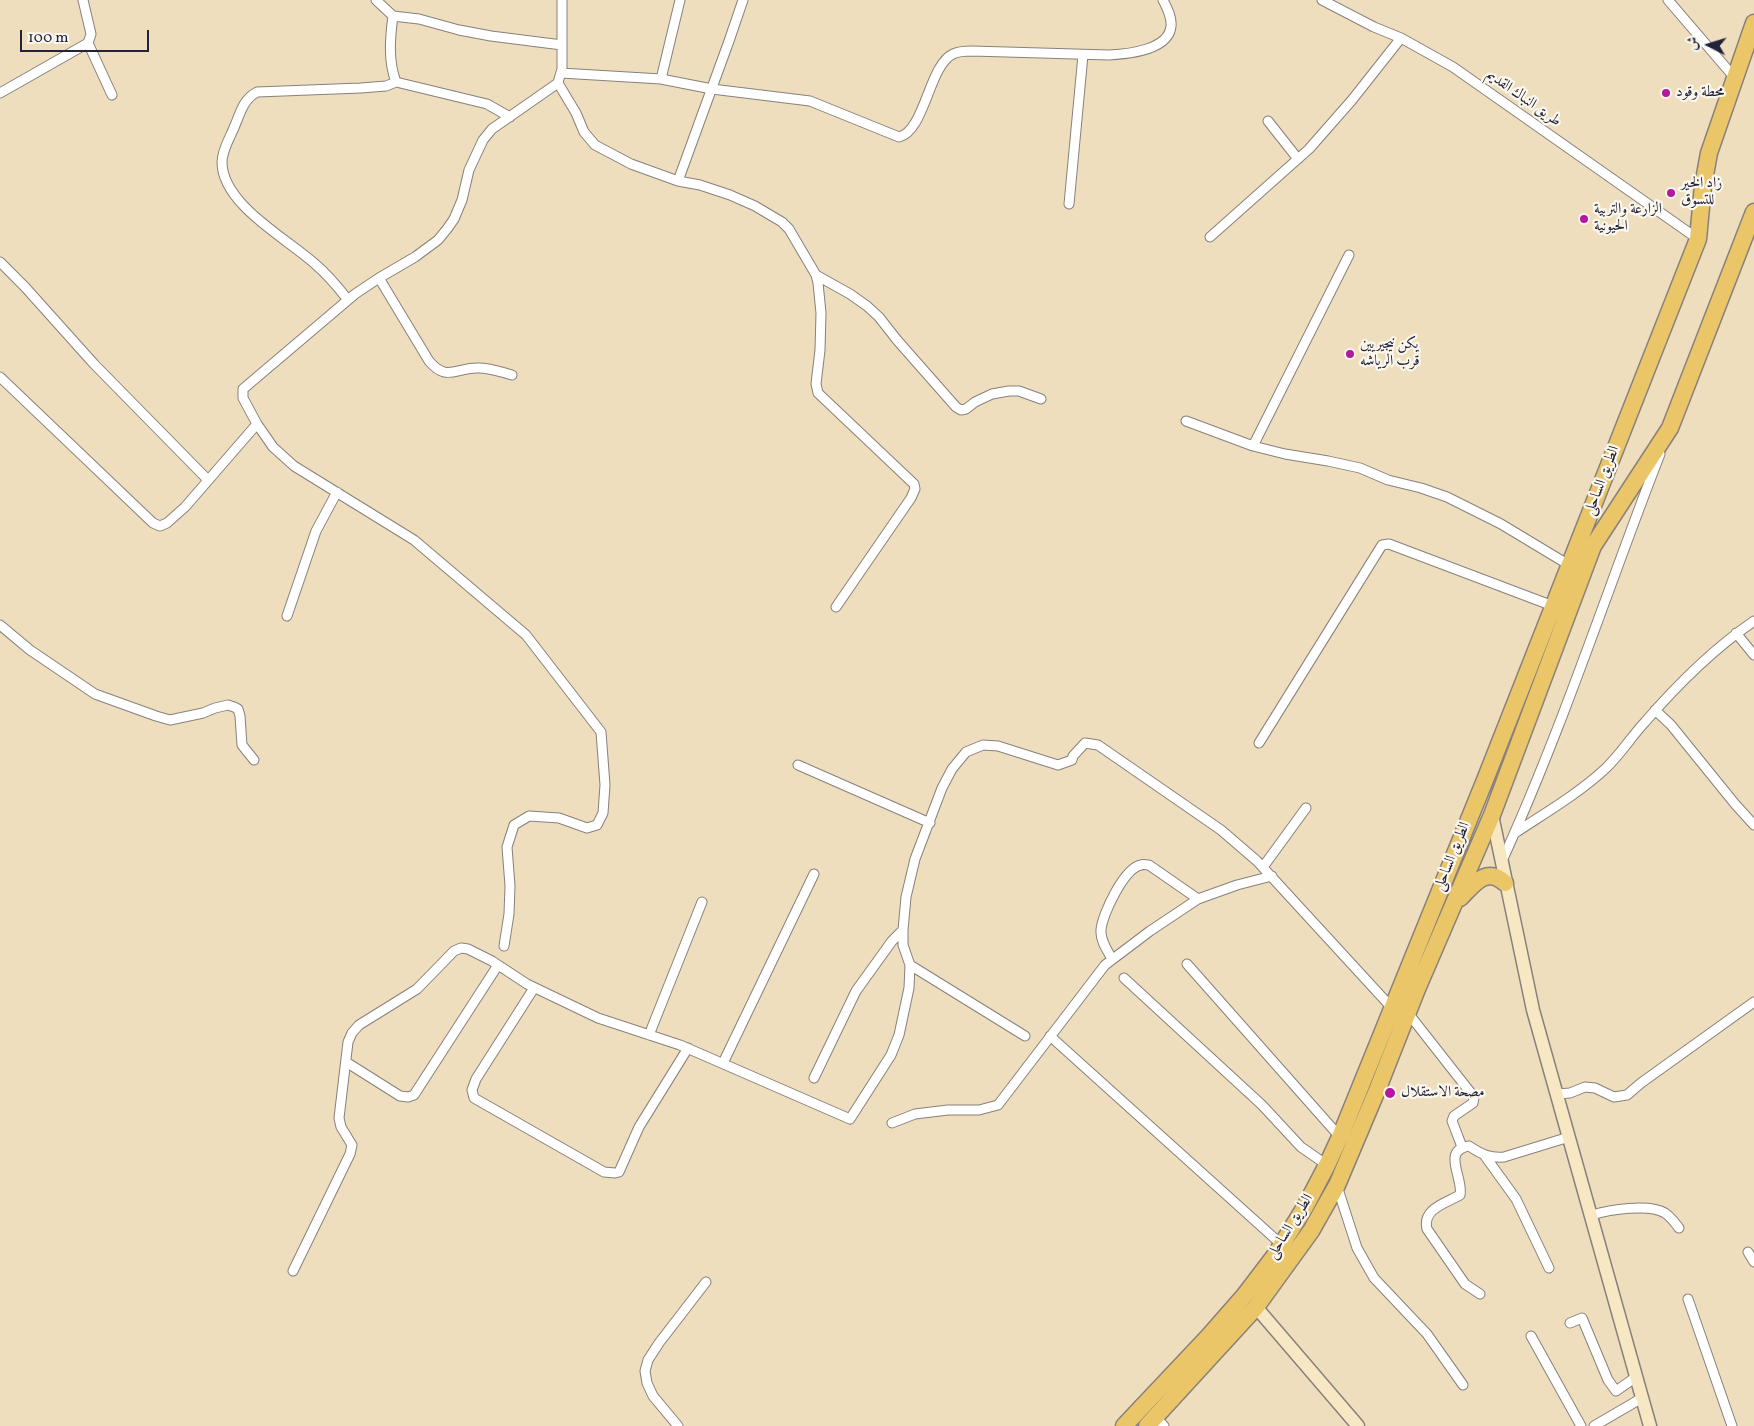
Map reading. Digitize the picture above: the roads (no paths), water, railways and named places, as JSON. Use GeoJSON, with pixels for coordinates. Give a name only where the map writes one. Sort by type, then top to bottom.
{"type":"FeatureCollection","features":[{"type":"Feature","properties":{"kind":"highway","name":"الطريق الساحلى"},"geometry":{"type":"LineString","coordinates":[[1155,1423],[1256,1307],[1311,1231],[1337,1185],[1378,1088],[1400,1010],[1553,606],[1698,238],[1702,214],[1703,186],[1709,153],[1754,23]]}},
{"type":"Feature","properties":{"kind":"highway","name":"الطريق الساحلى"},"geometry":{"type":"LineString","coordinates":[[1124,1426],[1249,1289],[1282,1245],[1305,1207],[1453,905],[1492,815],[1593,546],[1670,428],[1754,212]]}},
{"type":"Feature","properties":{"kind":"highway"},"geometry":{"type":"LineString","coordinates":[[1453,905],[1480,879],[1487,876],[1494,876],[1505,883]]}},
{"type":"Feature","properties":{"kind":"street"},"geometry":{"type":"LineString","coordinates":[[376,0],[393,16],[491,36],[562,45]]}},
{"type":"Feature","properties":{"kind":"street"},"geometry":{"type":"LineString","coordinates":[[504,946],[509,914],[510,886],[507,847],[514,825],[529,816],[559,818],[587,828],[597,825],[603,813],[605,785],[601,732],[526,635],[414,540],[294,466],[273,447],[244,398],[242,389],[348,300],[379,278],[415,257],[438,240],[447,230],[456,212],[469,170],[483,140],[492,130],[558,83],[561,73],[562,0]]}},
{"type":"Feature","properties":{"kind":"street"},"geometry":{"type":"LineString","coordinates":[[661,79],[680,0]]}},
{"type":"Feature","properties":{"kind":"street"},"geometry":{"type":"LineString","coordinates":[[678,180],[712,89],[742,0]]}},
{"type":"Feature","properties":{"kind":"street"},"geometry":{"type":"LineString","coordinates":[[561,73],[661,79],[712,89],[810,101],[900,137],[908,133],[942,64],[954,53],[972,51],[1083,55],[1128,54],[1160,43],[1169,36],[1172,25],[1170,14],[1163,0]]}},
{"type":"Feature","properties":{"kind":"street","name":"طريق النباك القديم"},"geometry":{"type":"LineString","coordinates":[[1322,0],[1374,27],[1401,38],[1453,67],[1698,238]]}},
{"type":"Feature","properties":{"kind":"street"},"geometry":{"type":"LineString","coordinates":[[1668,0],[1734,77]]}},
{"type":"Feature","properties":{"kind":"street"},"geometry":{"type":"LineString","coordinates":[[0,93],[88,43],[92,34],[85,1]]}},
{"type":"Feature","properties":{"kind":"street"},"geometry":{"type":"LineString","coordinates":[[393,16],[390,40],[392,68],[396,82]]}},
{"type":"Feature","properties":{"kind":"street"},"geometry":{"type":"LineString","coordinates":[[1210,237],[1309,149],[1352,100],[1401,38]]}},
{"type":"Feature","properties":{"kind":"street"},"geometry":{"type":"LineString","coordinates":[[88,43],[112,95]]}},
{"type":"Feature","properties":{"kind":"street"},"geometry":{"type":"LineString","coordinates":[[1069,204],[1083,55]]}},
{"type":"Feature","properties":{"kind":"street"},"geometry":{"type":"LineString","coordinates":[[348,300],[315,264],[263,224],[229,189],[224,176],[223,157],[243,105],[250,96],[257,92],[361,88],[386,86],[396,82],[487,104],[510,117]]}},
{"type":"Feature","properties":{"kind":"street"},"geometry":{"type":"LineString","coordinates":[[558,83],[576,113],[584,132],[595,145],[631,164],[730,195],[755,206],[782,222],[795,237],[816,275],[821,313],[820,350],[816,384],[818,393],[914,484],[915,488],[911,498],[836,607]]}},
{"type":"Feature","properties":{"kind":"street"},"geometry":{"type":"LineString","coordinates":[[1268,121],[1298,159]]}},
{"type":"Feature","properties":{"kind":"street"},"geometry":{"type":"LineString","coordinates":[[1253,446],[1349,254]]}},
{"type":"Feature","properties":{"kind":"street"},"geometry":{"type":"LineString","coordinates":[[0,262],[94,364],[208,480]]}},
{"type":"Feature","properties":{"kind":"street"},"geometry":{"type":"LineString","coordinates":[[816,275],[850,294],[879,317],[956,407],[961,410],[992,394],[1009,391],[1020,390],[1041,398]]}},
{"type":"Feature","properties":{"kind":"street"},"geometry":{"type":"LineString","coordinates":[[379,278],[429,361],[438,370],[444,374],[478,367],[512,375]]}},
{"type":"Feature","properties":{"kind":"street"},"geometry":{"type":"LineString","coordinates":[[0,377],[153,523],[160,526],[167,523],[258,424]]}},
{"type":"Feature","properties":{"kind":"street"},"geometry":{"type":"LineString","coordinates":[[1186,421],[1253,446],[1355,467],[1388,480],[1447,497],[1500,524],[1569,565]]}},
{"type":"Feature","properties":{"kind":"street"},"geometry":{"type":"LineString","coordinates":[[1487,876],[1497,869],[1501,862],[1534,789],[1569,703],[1639,508],[1670,428]]}},
{"type":"Feature","properties":{"kind":"street"},"geometry":{"type":"LineString","coordinates":[[287,616],[316,531],[337,492]]}},
{"type":"Feature","properties":{"kind":"street"},"geometry":{"type":"LineString","coordinates":[[1260,743],[1382,545],[1389,544],[1553,606]]}},
{"type":"Feature","properties":{"kind":"street"},"geometry":{"type":"LineString","coordinates":[[1514,833],[1563,802],[1606,768],[1655,710],[1683,681],[1736,633],[1754,621]]}},
{"type":"Feature","properties":{"kind":"street"},"geometry":{"type":"LineString","coordinates":[[0,625],[30,650],[95,694],[156,716],[170,720],[228,705],[238,709],[242,745],[254,760]]}},
{"type":"Feature","properties":{"kind":"street"},"geometry":{"type":"LineString","coordinates":[[1736,633],[1754,655]]}},
{"type":"Feature","properties":{"kind":"street"},"geometry":{"type":"LineString","coordinates":[[1655,710],[1671,725],[1754,825]]}},
{"type":"Feature","properties":{"kind":"street"},"geometry":{"type":"LineString","coordinates":[[293,1271],[350,1154],[352,1144],[341,1127],[339,1118],[348,1042],[352,1033],[359,1025],[417,989],[454,951],[461,948],[468,948],[534,988],[598,1018],[688,1048],[850,1119],[891,1055],[899,1035],[910,988],[910,965],[903,945],[903,930],[906,897],[915,859],[930,824],[942,788],[952,770],[966,752],[983,745],[998,746],[1058,765],[1072,760],[1073,756],[1085,743],[1098,745],[1221,830],[1272,876],[1338,951],[1400,1010],[1474,1097],[1473,1103],[1454,1116],[1452,1121],[1462,1147]]}},
{"type":"Feature","properties":{"kind":"street"},"geometry":{"type":"LineString","coordinates":[[798,765],[930,824]]}},
{"type":"Feature","properties":{"kind":"street"},"geometry":{"type":"LineString","coordinates":[[1264,868],[1306,808]]}},
{"type":"Feature","properties":{"kind":"street"},"geometry":{"type":"LineString","coordinates":[[1492,815],[1533,1010],[1650,1426]]}},
{"type":"Feature","properties":{"kind":"street"},"geometry":{"type":"LineString","coordinates":[[1112,960],[1103,942],[1102,923],[1117,888],[1132,870],[1140,865],[1149,865],[1198,899]]}},
{"type":"Feature","properties":{"kind":"street"},"geometry":{"type":"LineString","coordinates":[[723,1063],[814,874]]}},
{"type":"Feature","properties":{"kind":"street"},"geometry":{"type":"LineString","coordinates":[[892,1122],[914,1114],[948,1110],[979,1110],[998,1105],[1104,965],[1198,899],[1237,885],[1272,876]]}},
{"type":"Feature","properties":{"kind":"street"},"geometry":{"type":"LineString","coordinates":[[649,1035],[702,902]]}},
{"type":"Feature","properties":{"kind":"street"},"geometry":{"type":"LineString","coordinates":[[814,1078],[856,991],[892,941],[903,930]]}},
{"type":"Feature","properties":{"kind":"street"},"geometry":{"type":"LineString","coordinates":[[1187,964],[1340,1137]]}},
{"type":"Feature","properties":{"kind":"street"},"geometry":{"type":"LineString","coordinates":[[346,1062],[400,1096],[408,1097],[414,1095],[498,965]]}},
{"type":"Feature","properties":{"kind":"street"},"geometry":{"type":"LineString","coordinates":[[910,965],[1025,1036]]}},
{"type":"Feature","properties":{"kind":"street"},"geometry":{"type":"LineString","coordinates":[[1124,978],[1262,1105],[1301,1147],[1326,1166]]}},
{"type":"Feature","properties":{"kind":"street"},"geometry":{"type":"LineString","coordinates":[[534,988],[476,1079],[472,1090],[474,1098],[604,1172],[619,1172],[639,1127],[688,1048]]}},
{"type":"Feature","properties":{"kind":"street"},"geometry":{"type":"LineString","coordinates":[[1558,1094],[1570,1093],[1585,1087],[1595,1088],[1614,1097],[1627,1096],[1641,1083],[1753,1004]]}},
{"type":"Feature","properties":{"kind":"street"},"geometry":{"type":"LineString","coordinates":[[1050,1036],[1282,1245]]}},
{"type":"Feature","properties":{"kind":"street"},"geometry":{"type":"LineString","coordinates":[[1485,1156],[1504,1157],[1569,1136]]}},
{"type":"Feature","properties":{"kind":"street"},"geometry":{"type":"LineString","coordinates":[[1480,1294],[1466,1284],[1426,1225],[1426,1218],[1431,1211],[1460,1195],[1462,1188],[1454,1160],[1462,1147],[1469,1146],[1485,1156],[1516,1199],[1549,1268]]}},
{"type":"Feature","properties":{"kind":"street"},"geometry":{"type":"LineString","coordinates":[[1337,1185],[1357,1248],[1374,1278],[1427,1334],[1463,1385]]}},
{"type":"Feature","properties":{"kind":"street"},"geometry":{"type":"LineString","coordinates":[[1591,1215],[1628,1208],[1657,1210],[1670,1216],[1679,1228]]}},
{"type":"Feature","properties":{"kind":"street"},"geometry":{"type":"LineString","coordinates":[[1748,1252],[1754,1262]]}},
{"type":"Feature","properties":{"kind":"street"},"geometry":{"type":"LineString","coordinates":[[678,1426],[653,1396],[647,1383],[645,1371],[648,1360],[659,1343],[706,1282]]}},
{"type":"Feature","properties":{"kind":"street"},"geometry":{"type":"LineString","coordinates":[[1688,1299],[1732,1426]]}},
{"type":"Feature","properties":{"kind":"street"},"geometry":{"type":"LineString","coordinates":[[1256,1307],[1358,1426]]}},
{"type":"Feature","properties":{"kind":"street"},"geometry":{"type":"LineString","coordinates":[[1570,1323],[1582,1318],[1608,1380],[1616,1391],[1636,1376]]}},
{"type":"Feature","properties":{"kind":"street"},"geometry":{"type":"LineString","coordinates":[[1531,1336],[1581,1426]]}},
{"type":"Feature","properties":{"kind":"street"},"geometry":{"type":"LineString","coordinates":[[1594,1426],[1642,1398]]}},
{"type":"Feature","properties":{"kind":"place","name":"محطة وقود"},"geometry":{"type":"Point","coordinates":[1666,93]}},
{"type":"Feature","properties":{"kind":"place","name":"زاد الخير للتسوق"},"geometry":{"type":"Point","coordinates":[1671,193]}},
{"type":"Feature","properties":{"kind":"place","name":"الزارعة والتربية الحيونية"},"geometry":{"type":"Point","coordinates":[1584,219]}},
{"type":"Feature","properties":{"kind":"place","name":"يكن نيجيريين قرب الرياشه"},"geometry":{"type":"Point","coordinates":[1350,354]}},
{"type":"Feature","properties":{"kind":"place","name":"مصحة الاستقلال"},"geometry":{"type":"Point","coordinates":[1390,1093]}}]}
